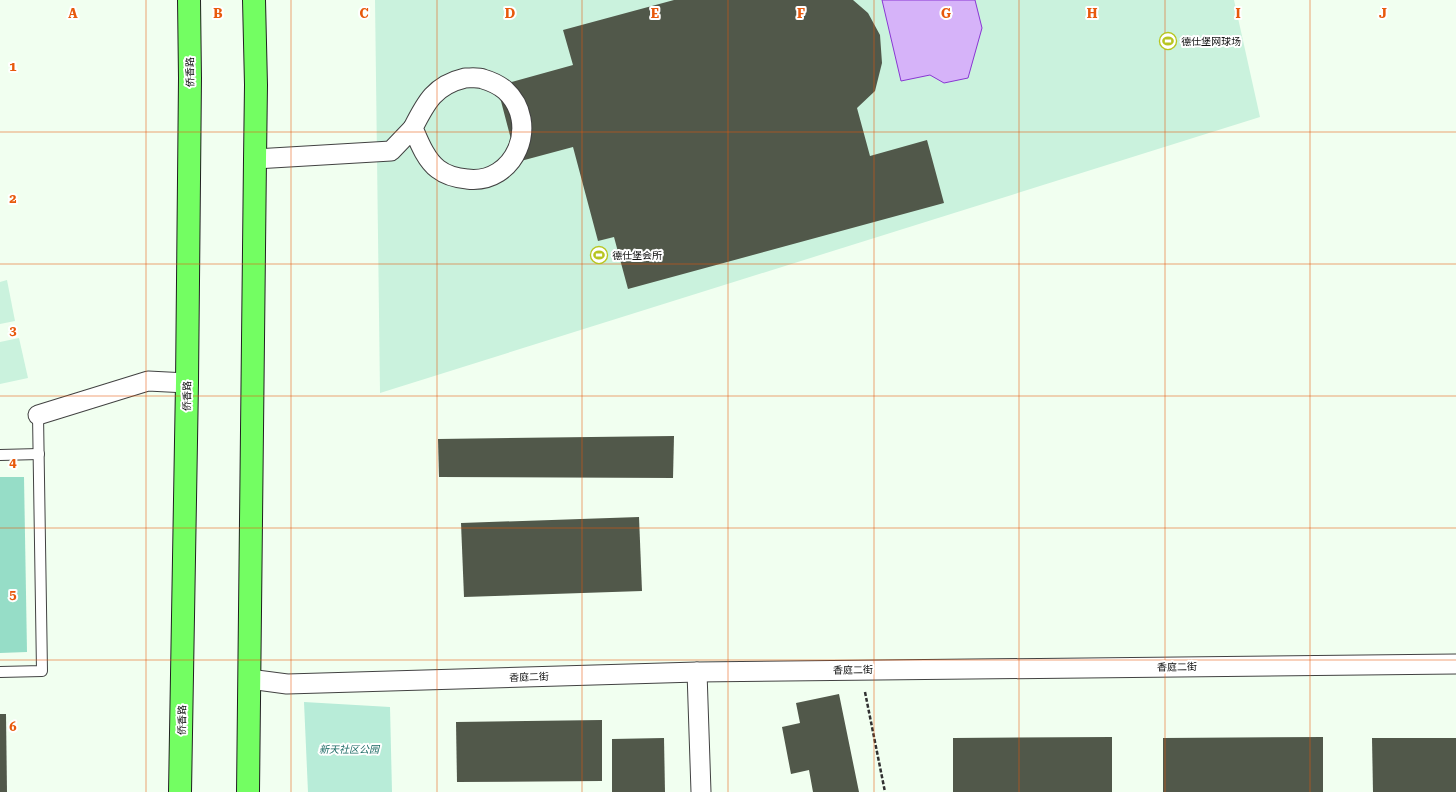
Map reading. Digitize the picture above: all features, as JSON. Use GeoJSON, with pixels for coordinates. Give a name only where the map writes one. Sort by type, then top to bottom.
{"type":"FeatureCollection","features":[{"type":"Feature","properties":{"kind":"main road","name":"侨香路"},"geometry":{"type":"LineString","coordinates":[[180,792],[187,383],[190,78],[189,0]]}},
{"type":"Feature","properties":{"kind":"main road"},"geometry":{"type":"LineString","coordinates":[[248,792],[256,85],[254,0]]}},
{"type":"Feature","properties":{"kind":"street"},"geometry":{"type":"LineString","coordinates":[[255,159],[391,151],[413,128],[424,105],[438,89],[454,80],[465,78],[482,78],[504,89],[514,100],[520,116],[522,129],[519,147],[515,155],[504,168],[494,175],[477,181],[454,178],[438,169],[425,152],[413,128]]}},
{"type":"Feature","properties":{"kind":"street"},"geometry":{"type":"LineString","coordinates":[[38,415],[148,381],[187,383]]}},
{"type":"Feature","properties":{"kind":"street","name":"香庭二街"},"geometry":{"type":"LineString","coordinates":[[250,679],[287,684],[698,672],[1456,664]]}},
{"type":"Feature","properties":{"kind":"street"},"geometry":{"type":"LineString","coordinates":[[698,672],[701,792]]}},
{"type":"Feature","properties":{"kind":"lane"},"geometry":{"type":"LineString","coordinates":[[0,672],[42,671],[38,415]]}},
{"type":"Feature","properties":{"kind":"lane"},"geometry":{"type":"LineString","coordinates":[[0,455],[39,454]]}},
{"type":"Feature","properties":{"kind":"path"},"geometry":{"type":"LineString","coordinates":[[861,670],[885,792]]}},
{"type":"Feature","properties":{"kind":"green space","name":"德仕堡会所"},"geometry":{"type":"Polygon","coordinates":[[[375,0],[1234,0],[1260,117],[380,393],[375,0]]]}},
{"type":"Feature","properties":{"kind":"green space"},"geometry":{"type":"Polygon","coordinates":[[[7,280],[15,321],[0,324],[0,282],[7,280]]]}},
{"type":"Feature","properties":{"kind":"green space"},"geometry":{"type":"Polygon","coordinates":[[[19,338],[28,378],[0,384],[0,342],[19,338]]]}},
{"type":"Feature","properties":{"kind":"green space","name":"新天社区公园"},"geometry":{"type":"Polygon","coordinates":[[[304,702],[390,707],[392,792],[308,792],[304,702]]]}},
{"type":"Feature","properties":{"kind":"shaded area"},"geometry":{"type":"Polygon","coordinates":[[[882,0],[975,0],[982,28],[968,78],[944,83],[930,75],[901,81],[882,0]]]}},
{"type":"Feature","properties":{"kind":"shaded area"},"geometry":{"type":"Polygon","coordinates":[[[0,477],[24,477],[27,652],[0,653],[0,477]]]}},
{"type":"Feature","properties":{"kind":"building"},"geometry":{"type":"Polygon","coordinates":[[[674,0],[853,0],[868,13],[880,35],[882,63],[875,91],[857,108],[870,156],[927,140],[944,203],[628,289],[614,237],[598,241],[573,147],[517,162],[497,86],[573,65],[563,30],[674,0]]]}},
{"type":"Feature","properties":{"kind":"building"},"geometry":{"type":"Polygon","coordinates":[[[674,436],[673,478],[439,477],[438,439],[674,436]]]}},
{"type":"Feature","properties":{"kind":"building"},"geometry":{"type":"Polygon","coordinates":[[[639,517],[642,591],[464,597],[461,523],[639,517]]]}},
{"type":"Feature","properties":{"kind":"building"},"geometry":{"type":"Polygon","coordinates":[[[839,694],[859,792],[813,792],[809,770],[791,774],[782,727],[800,723],[796,703],[839,694]]]}},
{"type":"Feature","properties":{"kind":"building"},"geometry":{"type":"Polygon","coordinates":[[[0,714],[6,714],[7,792],[0,792],[0,714]]]}},
{"type":"Feature","properties":{"kind":"building"},"geometry":{"type":"Polygon","coordinates":[[[602,720],[602,781],[457,782],[456,722],[602,720]]]}},
{"type":"Feature","properties":{"kind":"building"},"geometry":{"type":"Polygon","coordinates":[[[1112,737],[1112,792],[953,792],[953,738],[1112,737]]]}},
{"type":"Feature","properties":{"kind":"building"},"geometry":{"type":"Polygon","coordinates":[[[1323,737],[1323,792],[1163,792],[1163,738],[1323,737]]]}},
{"type":"Feature","properties":{"kind":"building"},"geometry":{"type":"Polygon","coordinates":[[[664,738],[665,792],[612,792],[612,739],[664,738]]]}},
{"type":"Feature","properties":{"kind":"building"},"geometry":{"type":"Polygon","coordinates":[[[1372,738],[1456,738],[1456,792],[1373,792],[1372,738]]]}},
{"type":"Feature","properties":{"kind":"place","name":"德仕堡网球场"},"geometry":{"type":"Point","coordinates":[1168,41]}},
{"type":"Feature","properties":{"kind":"place","name":"德仕堡会所"},"geometry":{"type":"Point","coordinates":[599,255]}}]}
